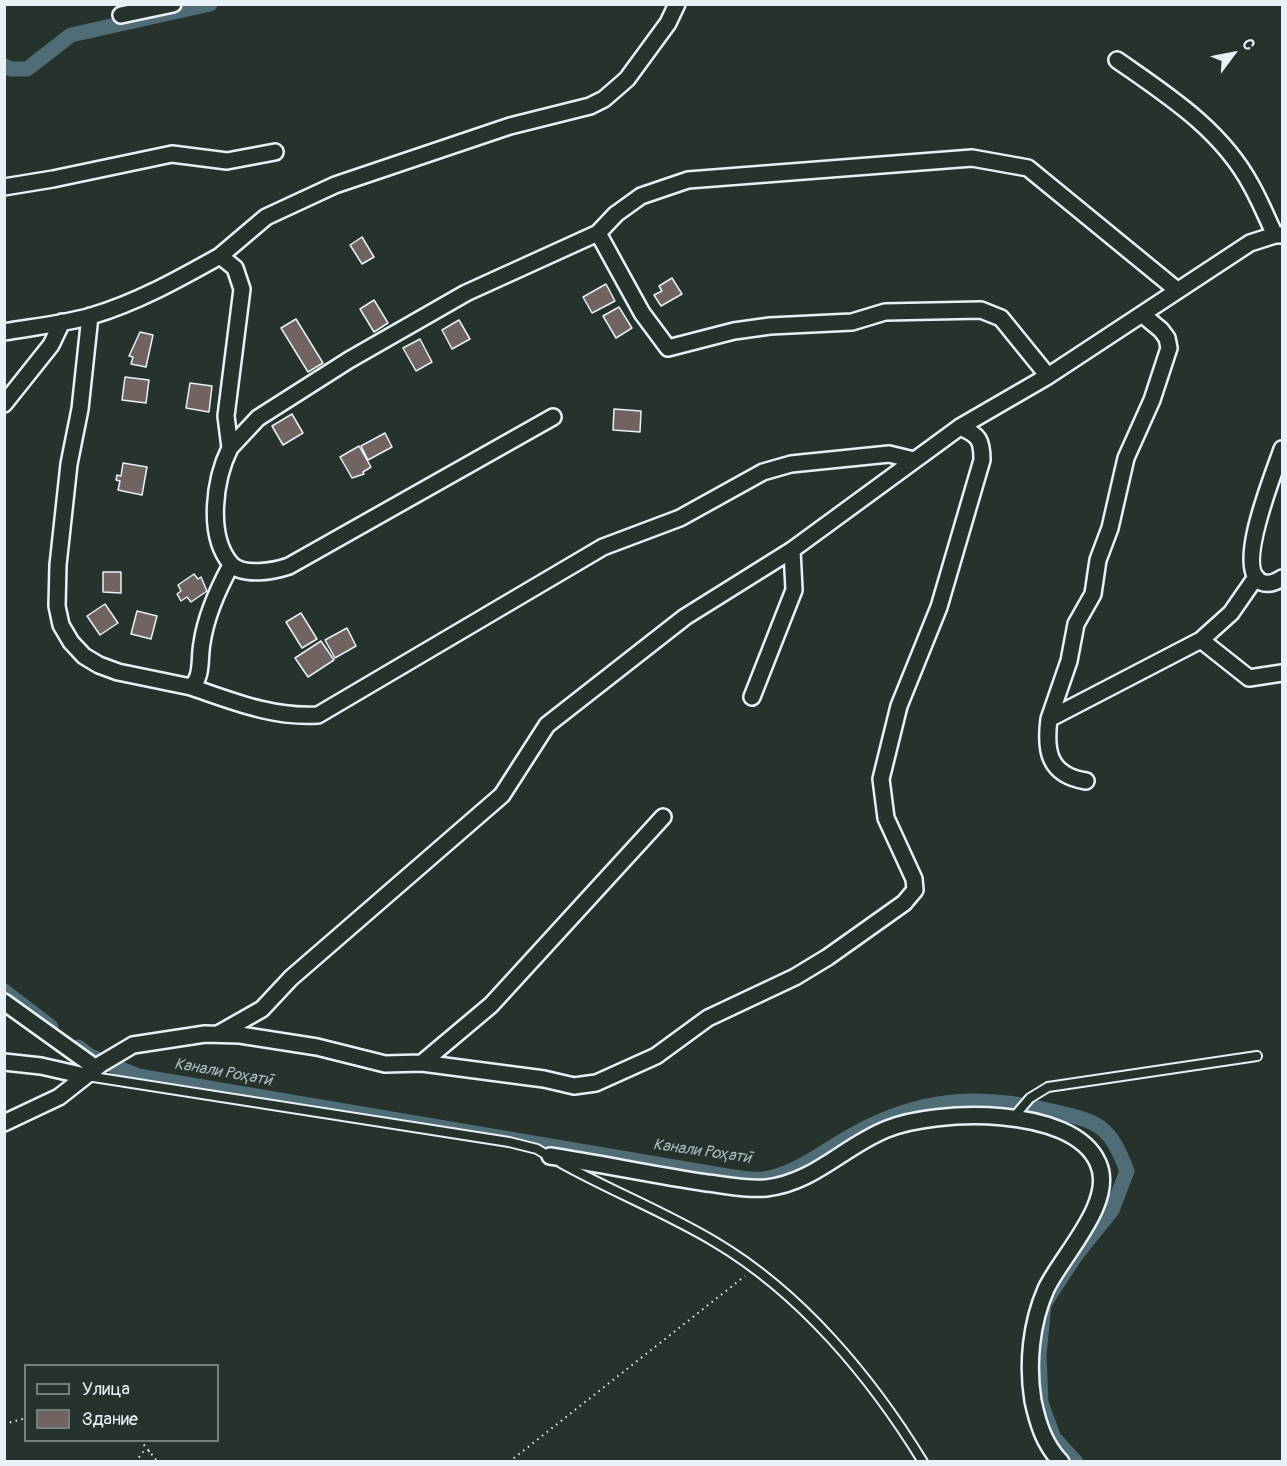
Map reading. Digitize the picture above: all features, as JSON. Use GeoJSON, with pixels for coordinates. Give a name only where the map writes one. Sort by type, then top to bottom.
{"type":"FeatureCollection","features":[{"type":"Feature","properties":{"kind":"street"},"geometry":{"type":"LineString","coordinates":[[121,15],[173,4]]}},
{"type":"Feature","properties":{"kind":"street"},"geometry":{"type":"LineString","coordinates":[[4,332],[90,316],[159,289],[220,256],[266,217],[334,185],[499,129],[590,106],[604,99],[627,79],[668,23],[677,4]]}},
{"type":"Feature","properties":{"kind":"street"},"geometry":{"type":"LineString","coordinates":[[218,1034],[262,1009],[291,978],[502,795],[547,725],[685,617],[792,550],[960,427],[1048,376],[1250,243],[1279,235],[1250,183],[1222,144],[1186,109],[1117,60]]}},
{"type":"Feature","properties":{"kind":"street"},"geometry":{"type":"LineString","coordinates":[[4,186],[53,179],[172,154],[227,161],[275,152]]}},
{"type":"Feature","properties":{"kind":"street"},"geometry":{"type":"LineString","coordinates":[[553,417],[289,566],[273,572],[243,570],[231,565],[215,523],[219,477],[230,448],[258,418],[358,355],[466,293],[598,233],[615,214],[641,196],[688,180],[972,158],[1028,168],[1177,290]]}},
{"type":"Feature","properties":{"kind":"street"},"geometry":{"type":"LineString","coordinates":[[598,233],[642,313],[668,348],[734,331],[771,326],[817,326],[852,322],[885,312],[981,310],[1001,318],[1048,376]]}},
{"type":"Feature","properties":{"kind":"street"},"geometry":{"type":"LineString","coordinates":[[220,256],[235,268],[242,289],[225,416],[230,448]]}},
{"type":"Feature","properties":{"kind":"street"},"geometry":{"type":"LineString","coordinates":[[1086,781],[1074,779],[1055,766],[1046,746],[1049,719],[1068,661],[1076,624],[1093,594],[1098,560],[1110,528],[1126,458],[1152,400],[1169,348],[1167,338],[1161,330],[1143,315]]}},
{"type":"Feature","properties":{"kind":"street"},"geometry":{"type":"LineString","coordinates":[[90,316],[80,409],[69,464],[58,565],[57,606],[61,626],[84,656],[99,665],[118,672],[191,687],[247,707],[294,717],[318,715],[603,547],[680,518],[764,472],[791,464],[890,454],[914,460]]}},
{"type":"Feature","properties":{"kind":"street"},"geometry":{"type":"LineString","coordinates":[[4,404],[51,345],[62,322]]}},
{"type":"Feature","properties":{"kind":"street"},"geometry":{"type":"LineString","coordinates":[[4,1123],[59,1097],[98,1066],[133,1045],[149,1041],[218,1034],[240,1035],[317,1047],[385,1064],[422,1063],[544,1079],[574,1086],[596,1083],[656,1056],[708,1018],[812,967],[880,921],[911,895],[916,885],[886,818],[881,779],[899,706],[939,608],[982,460],[982,443],[977,434],[960,427]]}},
{"type":"Feature","properties":{"kind":"street"},"geometry":{"type":"LineString","coordinates":[[1282,449],[1261,511],[1251,553],[1251,568],[1262,582],[1270,583],[1282,578]]}},
{"type":"Feature","properties":{"kind":"street"},"geometry":{"type":"LineString","coordinates":[[752,697],[794,590],[792,550]]}},
{"type":"Feature","properties":{"kind":"street"},"geometry":{"type":"LineString","coordinates":[[191,687],[198,678],[206,622],[222,579],[231,565]]}},
{"type":"Feature","properties":{"kind":"street"},"geometry":{"type":"LineString","coordinates":[[1049,719],[1202,640],[1231,613],[1256,577]]}},
{"type":"Feature","properties":{"kind":"street"},"geometry":{"type":"LineString","coordinates":[[1202,640],[1249,678],[1282,673]]}},
{"type":"Feature","properties":{"kind":"street"},"geometry":{"type":"LineString","coordinates":[[422,1063],[491,1005],[663,817]]}},
{"type":"Feature","properties":{"kind":"street"},"geometry":{"type":"LineString","coordinates":[[4,1002],[98,1066]]}},
{"type":"Feature","properties":{"kind":"street"},"geometry":{"type":"LineString","coordinates":[[4,1062],[41,1066],[98,1066]]}},
{"type":"Feature","properties":{"kind":"street"},"geometry":{"type":"LineString","coordinates":[[550,1156],[684,1179],[763,1188],[803,1179],[872,1136],[897,1126],[938,1118],[1016,1113],[1069,1134],[1086,1146],[1100,1170],[1100,1194],[1093,1211],[1047,1288],[1032,1339],[1032,1393],[1036,1415],[1047,1443],[1061,1461]]}},
{"type":"Feature","properties":{"kind":"lane"},"geometry":{"type":"LineString","coordinates":[[1016,1113],[1030,1098],[1048,1087],[1257,1056]]}},
{"type":"Feature","properties":{"kind":"lane"},"geometry":{"type":"LineString","coordinates":[[98,1066],[537,1149],[602,1186],[714,1242],[755,1269],[791,1299],[872,1387],[923,1461]]}},
{"type":"Feature","properties":{"kind":"path"},"geometry":{"type":"LineString","coordinates":[[509,1461],[755,1269]]}},
{"type":"Feature","properties":{"kind":"path"},"geometry":{"type":"LineString","coordinates":[[4,1424],[24,1419]]}},
{"type":"Feature","properties":{"kind":"path"},"geometry":{"type":"LineString","coordinates":[[142,1442],[158,1461]]}},
{"type":"Feature","properties":{"kind":"path"},"geometry":{"type":"LineString","coordinates":[[135,1461],[143,1452],[150,1451]]}},
{"type":"Feature","properties":{"kind":"building"},"geometry":{"type":"Polygon","coordinates":[[[362,237],[374,257],[362,264],[350,245],[362,237]]]}},
{"type":"Feature","properties":{"kind":"building"},"geometry":{"type":"Polygon","coordinates":[[[672,278],[682,294],[661,306],[654,295],[662,291],[659,286],[672,278]]]}},
{"type":"Feature","properties":{"kind":"building"},"geometry":{"type":"Polygon","coordinates":[[[606,284],[615,301],[592,313],[583,297],[606,284]]]}},
{"type":"Feature","properties":{"kind":"building"},"geometry":{"type":"Polygon","coordinates":[[[374,300],[388,323],[374,332],[360,309],[374,300]]]}},
{"type":"Feature","properties":{"kind":"building"},"geometry":{"type":"Polygon","coordinates":[[[619,307],[632,328],[616,338],[603,316],[619,307]]]}},
{"type":"Feature","properties":{"kind":"building"},"geometry":{"type":"Polygon","coordinates":[[[296,319],[323,363],[308,372],[281,328],[296,319]]]}},
{"type":"Feature","properties":{"kind":"building"},"geometry":{"type":"Polygon","coordinates":[[[459,320],[470,339],[452,349],[442,330],[459,320]]]}},
{"type":"Feature","properties":{"kind":"building"},"geometry":{"type":"Polygon","coordinates":[[[140,332],[153,335],[146,367],[131,364],[133,357],[129,356],[140,332]]]}},
{"type":"Feature","properties":{"kind":"building"},"geometry":{"type":"Polygon","coordinates":[[[420,339],[432,362],[416,371],[403,348],[420,339]]]}},
{"type":"Feature","properties":{"kind":"building"},"geometry":{"type":"Polygon","coordinates":[[[125,377],[149,380],[146,403],[122,400],[125,377]]]}},
{"type":"Feature","properties":{"kind":"building"},"geometry":{"type":"Polygon","coordinates":[[[190,383],[212,386],[209,412],[186,408],[190,383]]]}},
{"type":"Feature","properties":{"kind":"building"},"geometry":{"type":"Polygon","coordinates":[[[614,409],[641,411],[640,432],[613,430],[614,409]]]}},
{"type":"Feature","properties":{"kind":"building"},"geometry":{"type":"Polygon","coordinates":[[[292,414],[303,433],[283,445],[272,426],[292,414]]]}},
{"type":"Feature","properties":{"kind":"building"},"geometry":{"type":"Polygon","coordinates":[[[385,433],[392,447],[368,460],[361,446],[385,433]]]}},
{"type":"Feature","properties":{"kind":"building"},"geometry":{"type":"Polygon","coordinates":[[[359,446],[371,467],[363,472],[364,474],[352,478],[340,457],[359,446]]]}},
{"type":"Feature","properties":{"kind":"building"},"geometry":{"type":"Polygon","coordinates":[[[123,463],[147,467],[142,495],[118,490],[120,481],[116,480],[117,475],[121,476],[123,463]]]}},
{"type":"Feature","properties":{"kind":"building"},"geometry":{"type":"Polygon","coordinates":[[[103,572],[121,572],[121,593],[103,592],[103,572]]]}},
{"type":"Feature","properties":{"kind":"building"},"geometry":{"type":"Polygon","coordinates":[[[194,574],[198,579],[201,577],[207,591],[191,602],[187,597],[181,601],[177,594],[181,591],[178,585],[194,574]]]}},
{"type":"Feature","properties":{"kind":"building"},"geometry":{"type":"Polygon","coordinates":[[[105,604],[118,623],[100,635],[87,616],[105,604]]]}},
{"type":"Feature","properties":{"kind":"building"},"geometry":{"type":"Polygon","coordinates":[[[137,611],[157,616],[151,639],[131,634],[137,611]]]}},
{"type":"Feature","properties":{"kind":"building"},"geometry":{"type":"Polygon","coordinates":[[[301,613],[317,639],[302,648],[286,622],[301,613]]]}},
{"type":"Feature","properties":{"kind":"building"},"geometry":{"type":"Polygon","coordinates":[[[347,628],[356,646],[335,658],[325,640],[347,628]]]}},
{"type":"Feature","properties":{"kind":"building"},"geometry":{"type":"Polygon","coordinates":[[[321,641],[334,660],[308,677],[295,658],[321,641]]]}},
{"type":"Feature","properties":{"kind":"waterway","name":"Канали Роҳатӣ"},"geometry":{"type":"LineString","coordinates":[[4,66],[11,69],[27,69],[71,35],[210,4]]}},
{"type":"Feature","properties":{"kind":"waterway","name":"Канали Роҳатӣ"},"geometry":{"type":"LineString","coordinates":[[4,991],[51,1027]]}},
{"type":"Feature","properties":{"kind":"waterway","name":"Канали Роҳатӣ"},"geometry":{"type":"LineString","coordinates":[[78,1047],[90,1056],[138,1076],[751,1179],[781,1175],[878,1122],[926,1106],[950,1102],[1000,1102],[1025,1105],[1092,1122],[1108,1134],[1121,1155],[1127,1171],[1112,1210],[1076,1255],[1044,1304],[1039,1355],[1041,1403],[1054,1438],[1076,1462]]}}]}
